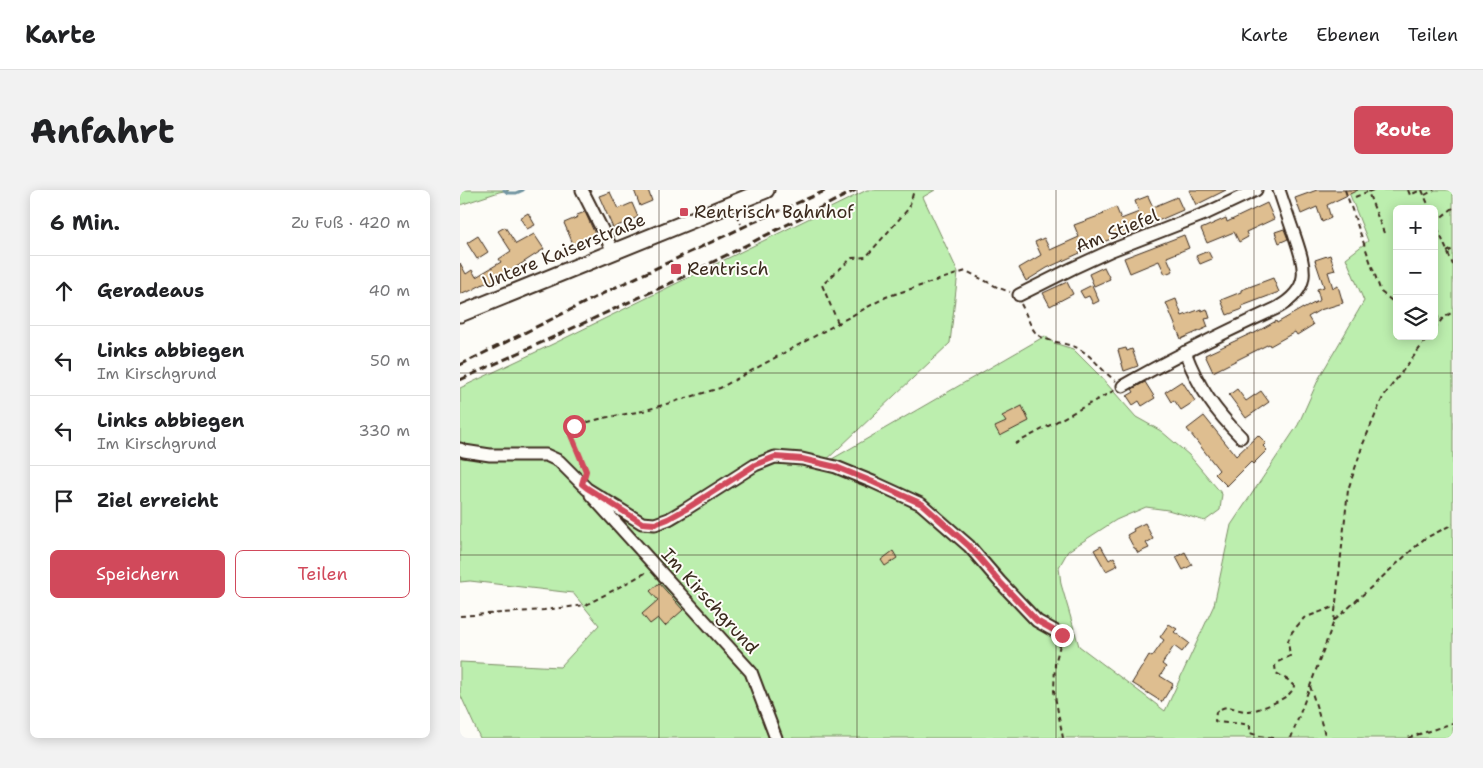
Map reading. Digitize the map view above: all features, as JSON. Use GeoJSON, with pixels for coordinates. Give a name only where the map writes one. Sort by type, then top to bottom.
{"type":"FeatureCollection","features":[{"type":"Feature","properties":{"kind":"main road","name":"Untere Kaiserstraße"},"geometry":{"type":"LineString","coordinates":[[460,314],[766,190]]}},
{"type":"Feature","properties":{"kind":"street"},"geometry":{"type":"LineString","coordinates":[[582,190],[613,251]]}},
{"type":"Feature","properties":{"kind":"street","name":"Am Stiefel"},"geometry":{"type":"LineString","coordinates":[[1019,298],[1073,268],[1207,213],[1256,190]]}},
{"type":"Feature","properties":{"kind":"street"},"geometry":{"type":"LineString","coordinates":[[1123,386],[1185,352],[1287,302],[1294,296],[1300,288],[1304,264],[1279,190]]}},
{"type":"Feature","properties":{"kind":"street"},"geometry":{"type":"LineString","coordinates":[[1185,352],[1192,371],[1207,398],[1240,437]]}},
{"type":"Feature","properties":{"kind":"street","name":"Im Kirschgrund"},"geometry":{"type":"LineString","coordinates":[[460,449],[490,455],[546,455],[559,461],[587,488],[642,523],[655,524],[686,509],[755,465],[775,457],[802,459],[836,467],[922,504],[969,546],[1037,621],[1062,635]]}},
{"type":"Feature","properties":{"kind":"street","name":"Im Kirschgrund"},"geometry":{"type":"LineString","coordinates":[[580,481],[751,672],[776,738]]}},
{"type":"Feature","properties":{"kind":"path"},"geometry":{"type":"LineString","coordinates":[[838,323],[822,285],[852,258],[866,257],[909,208],[914,190]]}},
{"type":"Feature","properties":{"kind":"path"},"geometry":{"type":"LineString","coordinates":[[1345,190],[1381,292],[1393,302]]}},
{"type":"Feature","properties":{"kind":"path"},"geometry":{"type":"LineString","coordinates":[[1355,197],[1373,190]]}},
{"type":"Feature","properties":{"kind":"path"},"geometry":{"type":"LineString","coordinates":[[1408,190],[1410,195],[1422,190],[1428,205]]}},
{"type":"Feature","properties":{"kind":"path"},"geometry":{"type":"LineString","coordinates":[[1424,196],[1434,190]]}},
{"type":"Feature","properties":{"kind":"path"},"geometry":{"type":"LineString","coordinates":[[1368,192],[1384,233]]}},
{"type":"Feature","properties":{"kind":"path"},"geometry":{"type":"LineString","coordinates":[[1438,219],[1453,208]]}},
{"type":"Feature","properties":{"kind":"path"},"geometry":{"type":"LineString","coordinates":[[1438,229],[1453,264]]}},
{"type":"Feature","properties":{"kind":"path"},"geometry":{"type":"LineString","coordinates":[[1447,252],[1453,249]]}},
{"type":"Feature","properties":{"kind":"path"},"geometry":{"type":"LineString","coordinates":[[580,481],[586,471],[571,435],[574,426],[603,418],[643,411],[720,388],[886,297],[966,271],[1019,298],[1035,333],[1040,337],[1075,346],[1082,350],[1105,373],[1123,386],[1015,444]]}},
{"type":"Feature","properties":{"kind":"path"},"geometry":{"type":"LineString","coordinates":[[1438,324],[1443,318],[1453,312]]}},
{"type":"Feature","properties":{"kind":"path"},"geometry":{"type":"LineString","coordinates":[[1438,317],[1443,318]]}},
{"type":"Feature","properties":{"kind":"path"},"geometry":{"type":"LineString","coordinates":[[1291,738],[1334,621],[1348,490],[1383,397],[1426,340]]}},
{"type":"Feature","properties":{"kind":"path"},"geometry":{"type":"LineString","coordinates":[[1334,621],[1424,539],[1453,524]]}},
{"type":"Feature","properties":{"kind":"path"},"geometry":{"type":"LineString","coordinates":[[460,616],[586,605],[656,568]]}},
{"type":"Feature","properties":{"kind":"path"},"geometry":{"type":"LineString","coordinates":[[1273,738],[1250,732],[1250,726],[1244,724],[1215,721],[1216,712],[1222,707],[1230,706],[1248,711],[1260,708],[1286,696],[1292,691],[1294,686],[1276,672],[1275,666],[1278,662],[1290,656],[1288,641],[1292,632],[1304,618],[1336,606]]}},
{"type":"Feature","properties":{"kind":"path"},"geometry":{"type":"LineString","coordinates":[[1062,635],[1055,664],[1054,691],[1062,738]]}},
{"type":"Feature","properties":{"kind":"path"},"geometry":{"type":"LineString","coordinates":[[1310,686],[1326,738]]}},
{"type":"Feature","properties":{"kind":"path"},"geometry":{"type":"LineString","coordinates":[[1408,738],[1453,723]]}},
{"type":"Feature","properties":{"kind":"green space"},"geometry":{"type":"Polygon","coordinates":[[[460,190],[509,190],[460,205],[460,190]]]}},
{"type":"Feature","properties":{"kind":"green space"},"geometry":{"type":"Polygon","coordinates":[[[867,190],[935,190],[923,197],[958,272],[950,343],[820,466],[1045,336],[1054,343],[1073,349],[1136,417],[1161,431],[1189,455],[1222,494],[1220,510],[1205,521],[1168,510],[1146,507],[1116,520],[1068,551],[1059,567],[1061,584],[1079,646],[1165,711],[1214,605],[1231,525],[1298,425],[1319,378],[1364,301],[1346,258],[1368,241],[1348,190],[1453,190],[1453,738],[480,738],[460,694],[460,662],[560,667],[599,625],[573,593],[470,581],[460,582],[460,388],[867,190]]]}},
{"type":"Feature","properties":{"kind":"building"},"geometry":{"type":"Polygon","coordinates":[[[634,190],[648,190],[652,201],[640,206],[634,190]]]}},
{"type":"Feature","properties":{"kind":"building"},"geometry":{"type":"Polygon","coordinates":[[[1189,190],[1226,190],[1196,205],[1189,190]]]}},
{"type":"Feature","properties":{"kind":"building"},"geometry":{"type":"Polygon","coordinates":[[[1317,190],[1358,190],[1327,205],[1331,218],[1322,222],[1317,207],[1301,214],[1295,198],[1317,190]]]}},
{"type":"Feature","properties":{"kind":"building"},"geometry":{"type":"Polygon","coordinates":[[[610,192],[618,209],[632,203],[638,217],[613,228],[599,196],[610,192]]]}},
{"type":"Feature","properties":{"kind":"building"},"geometry":{"type":"Polygon","coordinates":[[[1148,196],[1153,207],[1177,197],[1183,210],[1079,251],[1080,253],[1047,268],[1026,281],[1019,268],[1041,255],[1035,242],[1044,238],[1050,250],[1079,237],[1074,225],[1104,214],[1116,207],[1121,219],[1139,212],[1135,201],[1148,196]]]}},
{"type":"Feature","properties":{"kind":"building"},"geometry":{"type":"Polygon","coordinates":[[[1267,203],[1274,219],[1246,232],[1248,237],[1239,242],[1234,232],[1207,243],[1201,229],[1226,218],[1227,222],[1267,203]]]}},
{"type":"Feature","properties":{"kind":"building"},"geometry":{"type":"Polygon","coordinates":[[[585,212],[596,236],[574,246],[564,223],[585,212]]]}},
{"type":"Feature","properties":{"kind":"building"},"geometry":{"type":"Polygon","coordinates":[[[528,213],[535,225],[527,229],[520,218],[528,213]]]}},
{"type":"Feature","properties":{"kind":"building"},"geometry":{"type":"Polygon","coordinates":[[[505,227],[516,244],[534,234],[544,249],[507,273],[509,275],[496,283],[494,280],[492,282],[491,280],[460,294],[460,263],[466,274],[472,270],[476,277],[501,262],[499,259],[511,251],[498,231],[505,227]]]}},
{"type":"Feature","properties":{"kind":"building"},"geometry":{"type":"Polygon","coordinates":[[[1284,229],[1288,239],[1279,243],[1275,232],[1284,229]]]}},
{"type":"Feature","properties":{"kind":"building"},"geometry":{"type":"Polygon","coordinates":[[[1184,235],[1189,248],[1167,257],[1173,271],[1165,274],[1159,261],[1130,273],[1124,258],[1184,235]]]}},
{"type":"Feature","properties":{"kind":"building"},"geometry":{"type":"Polygon","coordinates":[[[478,236],[488,252],[477,259],[467,243],[478,236]]]}},
{"type":"Feature","properties":{"kind":"building"},"geometry":{"type":"Polygon","coordinates":[[[1208,251],[1212,259],[1200,264],[1196,256],[1208,251]]]}},
{"type":"Feature","properties":{"kind":"building"},"geometry":{"type":"Polygon","coordinates":[[[1330,255],[1335,270],[1328,272],[1333,288],[1338,286],[1343,303],[1320,310],[1308,317],[1313,325],[1297,335],[1295,332],[1270,346],[1269,344],[1213,372],[1205,355],[1253,334],[1276,321],[1277,323],[1320,300],[1317,289],[1324,287],[1315,260],[1330,255]]]}},
{"type":"Feature","properties":{"kind":"building"},"geometry":{"type":"Polygon","coordinates":[[[1104,267],[1110,279],[1094,286],[1089,274],[1104,267]]]}},
{"type":"Feature","properties":{"kind":"building"},"geometry":{"type":"Polygon","coordinates":[[[1273,278],[1279,292],[1242,306],[1243,309],[1227,315],[1221,300],[1273,278]]]}},
{"type":"Feature","properties":{"kind":"building"},"geometry":{"type":"Polygon","coordinates":[[[1067,282],[1073,294],[1050,306],[1043,293],[1067,282]]]}},
{"type":"Feature","properties":{"kind":"building"},"geometry":{"type":"Polygon","coordinates":[[[1092,285],[1099,301],[1093,304],[1089,296],[1084,298],[1080,291],[1092,285]]]}},
{"type":"Feature","properties":{"kind":"building"},"geometry":{"type":"Polygon","coordinates":[[[1176,299],[1182,316],[1201,309],[1202,311],[1207,309],[1210,318],[1205,319],[1208,327],[1181,339],[1166,303],[1176,299]]]}},
{"type":"Feature","properties":{"kind":"building"},"geometry":{"type":"Polygon","coordinates":[[[1126,348],[1127,351],[1132,349],[1138,366],[1124,371],[1118,350],[1126,348]]]}},
{"type":"Feature","properties":{"kind":"building"},"geometry":{"type":"Polygon","coordinates":[[[1182,381],[1195,401],[1181,410],[1174,400],[1171,402],[1165,392],[1182,381]]]}},
{"type":"Feature","properties":{"kind":"building"},"geometry":{"type":"Polygon","coordinates":[[[1145,382],[1155,398],[1142,406],[1139,401],[1133,405],[1127,396],[1134,392],[1132,389],[1145,382]]]}},
{"type":"Feature","properties":{"kind":"building"},"geometry":{"type":"Polygon","coordinates":[[[1237,389],[1246,401],[1261,391],[1269,402],[1246,418],[1229,395],[1237,389]]]}},
{"type":"Feature","properties":{"kind":"building"},"geometry":{"type":"Polygon","coordinates":[[[1022,406],[1029,421],[1000,436],[995,427],[1006,422],[1002,416],[1022,406]]]}},
{"type":"Feature","properties":{"kind":"building"},"geometry":{"type":"Polygon","coordinates":[[[1204,416],[1236,456],[1258,435],[1266,443],[1263,446],[1267,450],[1253,464],[1251,462],[1227,486],[1215,474],[1219,470],[1187,429],[1204,416]]]}},
{"type":"Feature","properties":{"kind":"building"},"geometry":{"type":"Polygon","coordinates":[[[1145,523],[1153,539],[1146,543],[1149,548],[1138,553],[1127,535],[1134,531],[1133,529],[1145,523]]]}},
{"type":"Feature","properties":{"kind":"building"},"geometry":{"type":"Polygon","coordinates":[[[1101,546],[1109,560],[1114,557],[1118,565],[1106,571],[1094,550],[1101,546]]]}},
{"type":"Feature","properties":{"kind":"building"},"geometry":{"type":"Polygon","coordinates":[[[893,551],[897,558],[885,566],[881,560],[893,551]]]}},
{"type":"Feature","properties":{"kind":"building"},"geometry":{"type":"Polygon","coordinates":[[[1185,552],[1192,565],[1183,570],[1176,557],[1185,552]]]}},
{"type":"Feature","properties":{"kind":"building"},"geometry":{"type":"Polygon","coordinates":[[[659,583],[683,610],[665,626],[658,618],[650,624],[642,614],[658,600],[650,591],[659,583]]]}},
{"type":"Feature","properties":{"kind":"building"},"geometry":{"type":"Polygon","coordinates":[[[1169,624],[1177,629],[1174,632],[1189,643],[1182,652],[1174,646],[1162,664],[1166,667],[1160,676],[1173,684],[1162,702],[1132,683],[1149,655],[1152,657],[1164,640],[1160,637],[1169,624]]]}},
{"type":"Feature","properties":{"kind":"waterway"},"geometry":{"type":"LineString","coordinates":[[504,190],[508,193],[516,193],[523,190]]}},
{"type":"Feature","properties":{"kind":"railway"},"geometry":{"type":"LineString","coordinates":[[460,365],[614,288],[827,190]]}},
{"type":"Feature","properties":{"kind":"railway"},"geometry":{"type":"LineString","coordinates":[[460,380],[675,281],[856,190]]}},
{"type":"Feature","properties":{"kind":"place","name":"Rentrisch Bahnhof"},"geometry":{"type":"Point","coordinates":[684,212]}},
{"type":"Feature","properties":{"kind":"place","name":"Rentrisch"},"geometry":{"type":"Point","coordinates":[676,269]}},
{"type":"Feature","properties":{"kind":"route"},"geometry":{"type":"LineString","coordinates":[[574,426],[571,435],[586,471],[582,484],[642,523],[655,524],[668,519],[755,465],[775,457],[802,459],[836,467],[873,482],[922,504],[969,546],[1037,621],[1062,635]]}}]}
